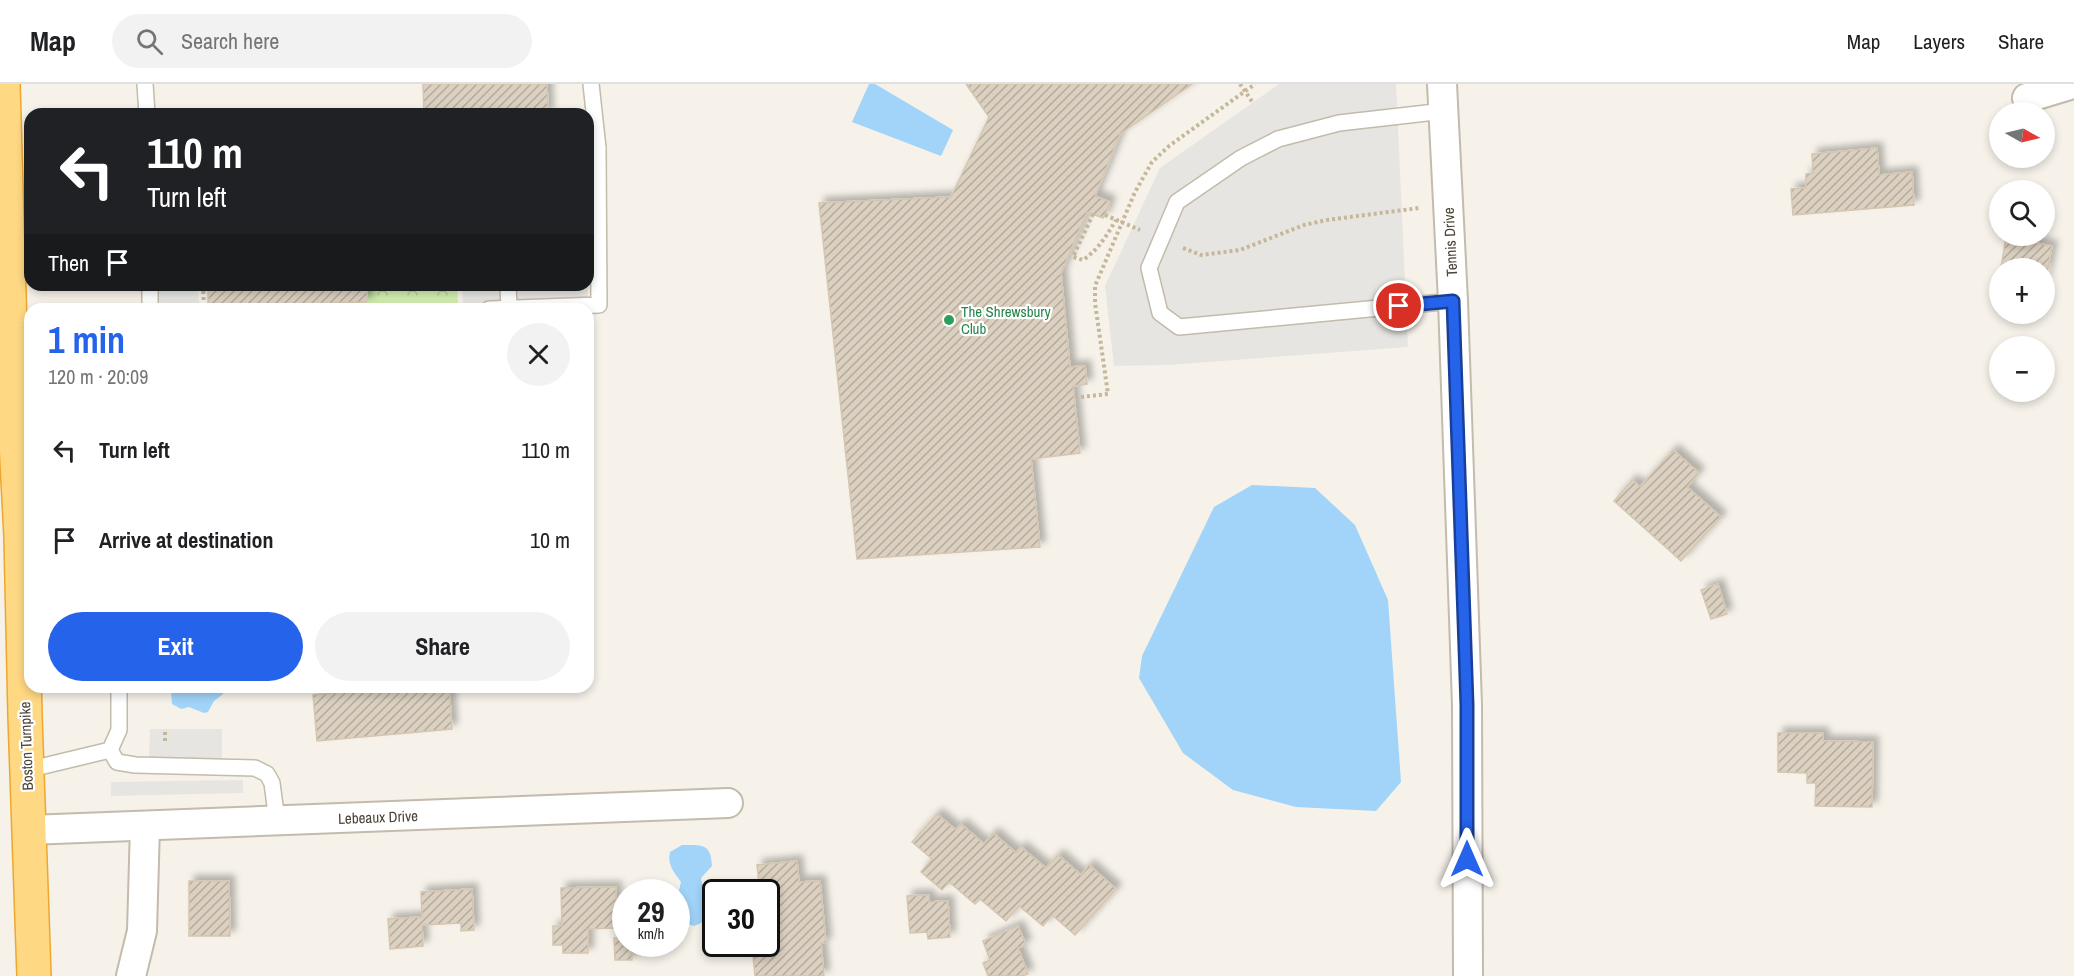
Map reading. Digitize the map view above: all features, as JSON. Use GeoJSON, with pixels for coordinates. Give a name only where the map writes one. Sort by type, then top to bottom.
{"type":"FeatureCollection","features":[{"type":"Feature","properties":{"kind":"highway","name":"Boston Turnpike"},"geometry":{"type":"LineString","coordinates":[[3,84],[24,501]]}},
{"type":"Feature","properties":{"kind":"highway","name":"Boston Turnpike"},"geometry":{"type":"LineString","coordinates":[[26,693],[34,976]]}},
{"type":"Feature","properties":{"kind":"street"},"geometry":{"type":"LineString","coordinates":[[2027,98],[2073,84]]}},
{"type":"Feature","properties":{"kind":"street","name":"Tennis Drive"},"geometry":{"type":"LineString","coordinates":[[1443,97],[1453,301],[1467,705],[1468,976]]}},
{"type":"Feature","properties":{"kind":"street","name":"Lebeaux Drive"},"geometry":{"type":"LineString","coordinates":[[29,830],[728,802]]}},
{"type":"Feature","properties":{"kind":"street"},"geometry":{"type":"LineString","coordinates":[[131,976],[142,931],[145,826]]}},
{"type":"Feature","properties":{"kind":"lane"},"geometry":{"type":"LineString","coordinates":[[145,84],[147,108]]}},
{"type":"Feature","properties":{"kind":"lane"},"geometry":{"type":"LineString","coordinates":[[591,84],[592,108]]}},
{"type":"Feature","properties":{"kind":"lane"},"geometry":{"type":"LineString","coordinates":[[1443,97],[1278,139],[1241,158],[1177,202],[1149,268],[1160,313],[1179,327],[1453,301]]}},
{"type":"Feature","properties":{"kind":"lane"},"geometry":{"type":"LineString","coordinates":[[594,174],[599,304],[594,304]]}},
{"type":"Feature","properties":{"kind":"lane"},"geometry":{"type":"LineString","coordinates":[[110,750],[119,730],[119,693]]}},
{"type":"Feature","properties":{"kind":"lane"},"geometry":{"type":"LineString","coordinates":[[27,770],[110,750]]}},
{"type":"Feature","properties":{"kind":"lane"},"geometry":{"type":"LineString","coordinates":[[110,750],[117,762],[135,765],[255,768],[267,774],[272,783],[277,821]]}},
{"type":"Feature","properties":{"kind":"path"},"geometry":{"type":"LineString","coordinates":[[1240,84],[1253,103]]}},
{"type":"Feature","properties":{"kind":"path"},"geometry":{"type":"LineString","coordinates":[[1162,239],[1201,255],[1211,254],[1239,250],[1294,228],[1327,220],[1415,208],[1449,206]]}},
{"type":"Feature","properties":{"kind":"path"},"geometry":{"type":"LineString","coordinates":[[1093,214],[1073,256],[1083,260],[1092,254],[1116,220]]}},
{"type":"Feature","properties":{"kind":"path"},"geometry":{"type":"LineString","coordinates":[[1104,215],[1133,227]]}},
{"type":"Feature","properties":{"kind":"green space"},"geometry":{"type":"Polygon","coordinates":[[[367,291],[457,291],[458,303],[368,303],[367,291]]]}},
{"type":"Feature","properties":{"kind":"shaded area"},"geometry":{"type":"Polygon","coordinates":[[[1279,84],[1396,84],[1408,347],[1167,365],[1114,366],[1105,286],[1160,168],[1279,84]]]}},
{"type":"Feature","properties":{"kind":"shaded area"},"geometry":{"type":"Polygon","coordinates":[[[138,291],[198,291],[199,303],[161,303],[138,291]]]}},
{"type":"Feature","properties":{"kind":"shaded area"},"geometry":{"type":"Polygon","coordinates":[[[462,291],[588,291],[588,300],[463,303],[462,291]]]}},
{"type":"Feature","properties":{"kind":"shaded area"},"geometry":{"type":"Polygon","coordinates":[[[150,729],[222,729],[222,759],[149,759],[150,729]]]}},
{"type":"Feature","properties":{"kind":"shaded area"},"geometry":{"type":"Polygon","coordinates":[[[243,780],[243,793],[111,796],[111,782],[243,780]]]}},
{"type":"Feature","properties":{"kind":"water"},"geometry":{"type":"Polygon","coordinates":[[[869,84],[875,84],[953,130],[941,156],[852,122],[869,84]]]}},
{"type":"Feature","properties":{"kind":"water"},"geometry":{"type":"Polygon","coordinates":[[[1252,485],[1315,488],[1355,525],[1388,600],[1401,782],[1376,811],[1296,807],[1233,790],[1183,753],[1139,678],[1142,656],[1214,507],[1252,485]]]}},
{"type":"Feature","properties":{"kind":"water"},"geometry":{"type":"Polygon","coordinates":[[[171,693],[223,693],[214,701],[208,712],[204,713],[189,707],[181,709],[172,704],[171,693]]]}},
{"type":"Feature","properties":{"kind":"water"},"geometry":{"type":"Polygon","coordinates":[[[682,845],[695,845],[704,847],[710,853],[712,866],[701,878],[702,922],[694,926],[690,925],[690,879],[679,879],[669,861],[670,852],[682,845]]]}},
{"type":"Feature","properties":{"kind":"building"},"geometry":{"type":"Polygon","coordinates":[[[423,84],[547,84],[548,108],[424,108],[423,84]]]}},
{"type":"Feature","properties":{"kind":"building","name":"The Shrewsbury Club"},"geometry":{"type":"Polygon","coordinates":[[[966,84],[1192,84],[1120,134],[1095,196],[1110,202],[1105,215],[1103,218],[1087,212],[1061,273],[1070,367],[1085,366],[1087,384],[1073,386],[1080,453],[1031,459],[1040,547],[857,559],[819,203],[951,197],[989,117],[966,84]]]}},
{"type":"Feature","properties":{"kind":"building"},"geometry":{"type":"Polygon","coordinates":[[[1877,148],[1879,175],[1912,172],[1914,205],[1793,215],[1791,189],[1806,188],[1806,174],[1813,173],[1812,154],[1877,148]]]}},
{"type":"Feature","properties":{"kind":"building"},"geometry":{"type":"Polygon","coordinates":[[[2005,246],[2052,246],[2050,258],[2003,258],[2005,246]]]}},
{"type":"Feature","properties":{"kind":"building"},"geometry":{"type":"Polygon","coordinates":[[[208,291],[367,291],[367,302],[208,303],[208,291]]]}},
{"type":"Feature","properties":{"kind":"building"},"geometry":{"type":"Polygon","coordinates":[[[1673,450],[1699,473],[1687,487],[1721,517],[1681,561],[1614,501],[1632,480],[1640,487],[1673,450]]]}},
{"type":"Feature","properties":{"kind":"building"},"geometry":{"type":"Polygon","coordinates":[[[1718,584],[1727,614],[1711,619],[1701,590],[1718,584]]]}},
{"type":"Feature","properties":{"kind":"building"},"geometry":{"type":"Polygon","coordinates":[[[449,693],[452,729],[317,741],[313,695],[449,693]]]}},
{"type":"Feature","properties":{"kind":"building"},"geometry":{"type":"Polygon","coordinates":[[[1778,733],[1823,733],[1823,741],[1873,742],[1872,807],[1815,806],[1816,783],[1807,783],[1807,773],[1778,772],[1778,733]]]}},
{"type":"Feature","properties":{"kind":"building"},"geometry":{"type":"Polygon","coordinates":[[[937,814],[956,830],[961,824],[984,844],[993,833],[1016,853],[1021,847],[1046,868],[1058,855],[1081,875],[1089,865],[1116,889],[1075,935],[1052,915],[1043,926],[1019,906],[1006,921],[980,899],[975,904],[949,882],[942,890],[921,872],[932,859],[912,842],[937,814]]]}},
{"type":"Feature","properties":{"kind":"building"},"geometry":{"type":"Polygon","coordinates":[[[797,861],[799,882],[820,881],[826,943],[821,943],[824,976],[755,976],[753,957],[780,957],[780,879],[759,879],[757,865],[797,861]]]}},
{"type":"Feature","properties":{"kind":"building"},"geometry":{"type":"Polygon","coordinates":[[[189,881],[229,881],[230,936],[189,936],[189,881]]]}},
{"type":"Feature","properties":{"kind":"building"},"geometry":{"type":"Polygon","coordinates":[[[612,887],[612,928],[588,929],[588,953],[563,953],[563,945],[553,945],[553,926],[562,926],[561,888],[612,887]]]}},
{"type":"Feature","properties":{"kind":"building"},"geometry":{"type":"Polygon","coordinates":[[[472,889],[474,930],[461,931],[461,923],[422,925],[423,946],[390,949],[388,919],[422,917],[421,892],[472,889]]]}},
{"type":"Feature","properties":{"kind":"building"},"geometry":{"type":"Polygon","coordinates":[[[929,895],[929,902],[948,901],[950,937],[928,939],[927,932],[910,933],[907,896],[929,895]]]}},
{"type":"Feature","properties":{"kind":"building"},"geometry":{"type":"Polygon","coordinates":[[[1018,926],[1026,945],[1018,948],[1028,974],[988,976],[983,963],[990,960],[983,941],[1018,926]]]}},
{"type":"Feature","properties":{"kind":"building"},"geometry":{"type":"Polygon","coordinates":[[[615,957],[632,957],[632,960],[615,960],[615,957]]]}},
{"type":"Feature","properties":{"kind":"place","name":"The Shrewsbury Club"},"geometry":{"type":"Point","coordinates":[949,320]}},
{"type":"Feature","properties":{"kind":"route"},"geometry":{"type":"LineString","coordinates":[[1399,306],[1453,301],[1467,705],[1467,859]]}}]}
